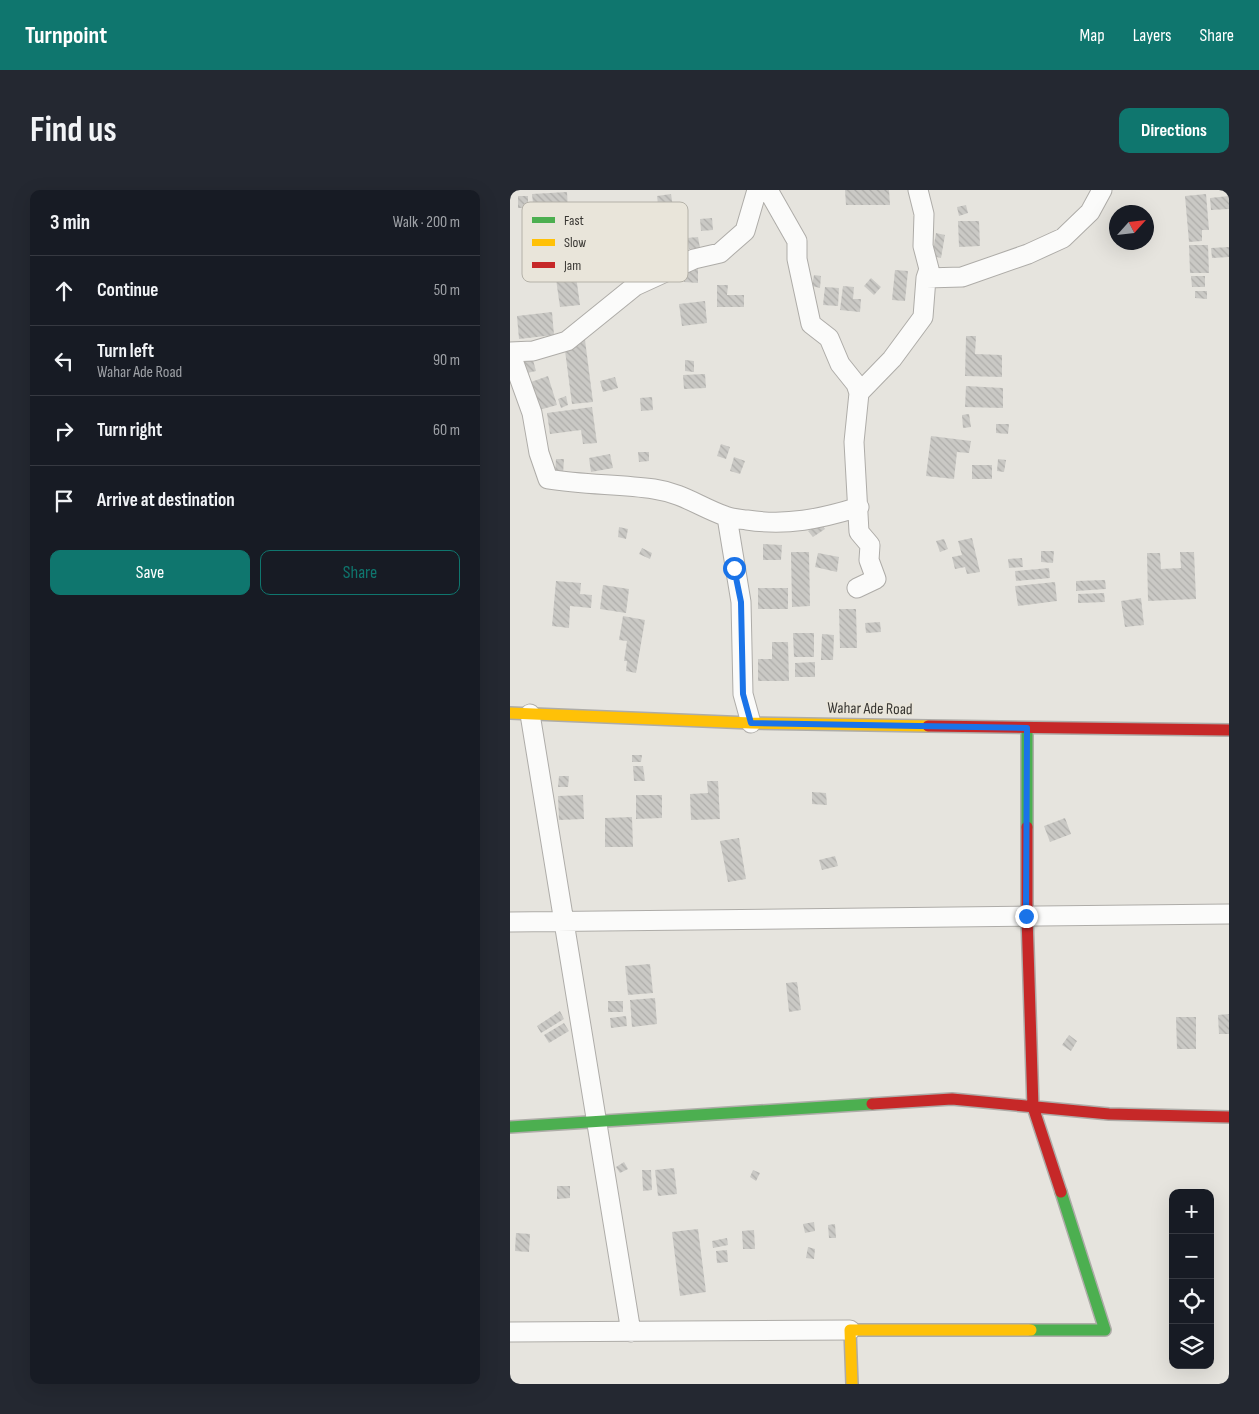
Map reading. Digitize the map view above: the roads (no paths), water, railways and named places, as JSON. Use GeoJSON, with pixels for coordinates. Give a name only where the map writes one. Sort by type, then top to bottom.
{"type":"FeatureCollection","features":[{"type":"Feature","properties":{"kind":"street"},"geometry":{"type":"LineString","coordinates":[[688,261],[720,253],[744,231],[757,190]]}},
{"type":"Feature","properties":{"kind":"street"},"geometry":{"type":"LineString","coordinates":[[768,190],[797,241],[797,259],[811,324],[829,338],[840,364],[856,384],[859,393],[854,442],[859,532],[870,545],[869,560],[876,579],[857,588]]}},
{"type":"Feature","properties":{"kind":"street"},"geometry":{"type":"LineString","coordinates":[[859,393],[892,359],[923,317],[926,278],[929,269],[923,246],[924,214],[918,190]]}},
{"type":"Feature","properties":{"kind":"street"},"geometry":{"type":"LineString","coordinates":[[926,278],[962,277],[1028,254],[1064,238],[1090,212],[1102,190]]}},
{"type":"Feature","properties":{"kind":"street"},"geometry":{"type":"LineString","coordinates":[[643,282],[635,286],[567,341],[540,349],[510,352],[532,413],[539,453],[548,479],[572,483],[655,489],[686,496],[727,517],[765,523],[789,524],[816,520],[859,507]]}},
{"type":"Feature","properties":{"kind":"street"},"geometry":{"type":"LineString","coordinates":[[727,517],[741,602],[743,694],[751,723]]}},
{"type":"Feature","properties":{"kind":"street","name":"Wahar Ade Road"},"geometry":{"type":"LineString","coordinates":[[510,713],[751,723],[1229,730]]}},
{"type":"Feature","properties":{"kind":"street"},"geometry":{"type":"LineString","coordinates":[[530,714],[631,1332]]}},
{"type":"Feature","properties":{"kind":"street"},"geometry":{"type":"LineString","coordinates":[[510,1332],[1105,1330],[1033,1107],[1026,916],[1027,728]]}},
{"type":"Feature","properties":{"kind":"street"},"geometry":{"type":"LineString","coordinates":[[510,922],[1229,914]]}},
{"type":"Feature","properties":{"kind":"street"},"geometry":{"type":"LineString","coordinates":[[510,1127],[952,1099],[1109,1114],[1229,1117]]}},
{"type":"Feature","properties":{"kind":"street"},"geometry":{"type":"LineString","coordinates":[[850,1330],[852,1384]]}}]}
